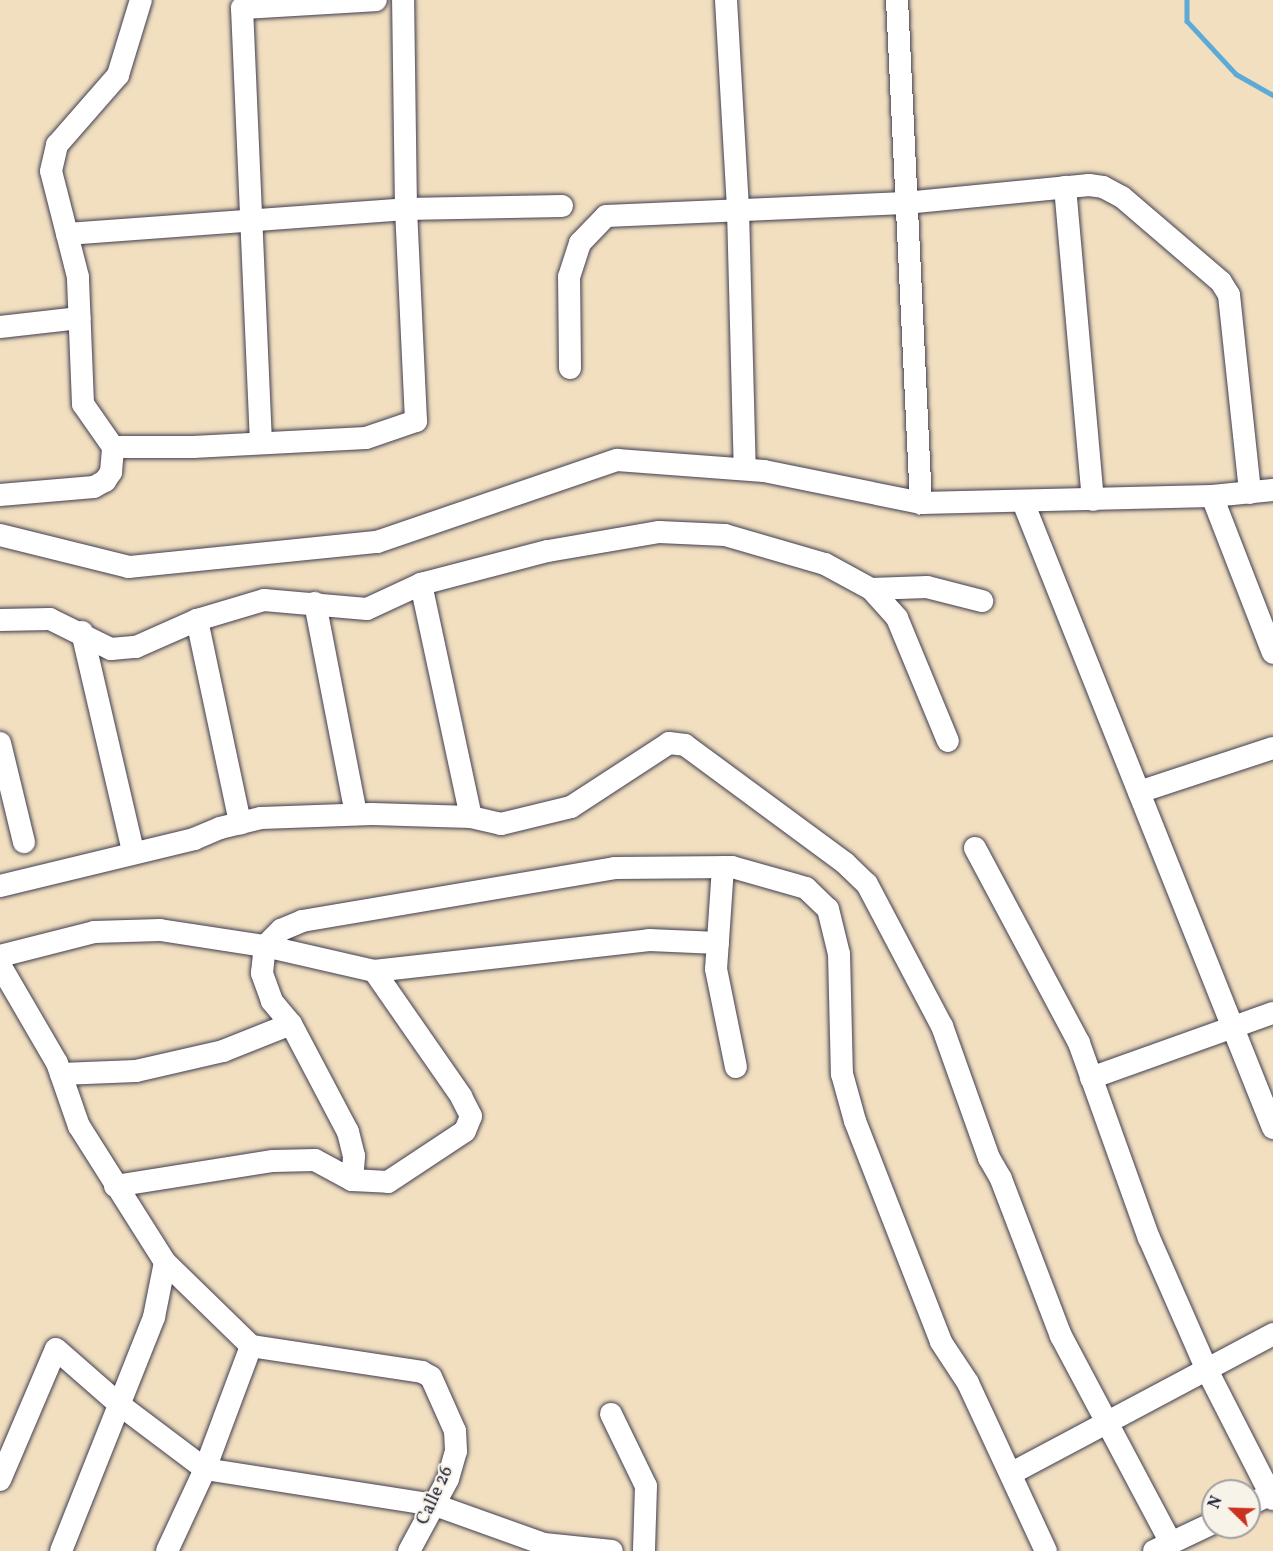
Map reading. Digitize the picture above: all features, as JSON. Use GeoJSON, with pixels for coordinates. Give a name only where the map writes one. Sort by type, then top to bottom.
{"type":"FeatureCollection","features":[{"type":"Feature","properties":{"kind":"street"},"geometry":{"type":"LineString","coordinates":[[0,495],[94,487],[105,482],[111,472],[113,447],[83,404],[78,277],[51,171],[57,146],[118,75],[141,0]]}},
{"type":"Feature","properties":{"kind":"street"},"geometry":{"type":"LineString","coordinates":[[261,443],[242,8],[376,0]]}},
{"type":"Feature","properties":{"kind":"street"},"geometry":{"type":"LineString","coordinates":[[113,447],[366,438],[416,421],[406,208],[403,0]]}},
{"type":"Feature","properties":{"kind":"street"},"geometry":{"type":"LineString","coordinates":[[726,0],[738,210],[745,469]]}},
{"type":"Feature","properties":{"kind":"street"},"geometry":{"type":"LineString","coordinates":[[897,0],[921,503]]}},
{"type":"Feature","properties":{"kind":"street"},"geometry":{"type":"LineString","coordinates":[[570,368],[569,277],[580,243],[606,216],[906,202],[1065,187],[1103,187],[1122,198],[1221,282],[1229,296],[1250,492]]}},
{"type":"Feature","properties":{"kind":"street"},"geometry":{"type":"LineString","coordinates":[[1065,187],[1093,500]]}},
{"type":"Feature","properties":{"kind":"street"},"geometry":{"type":"LineString","coordinates":[[67,234],[406,208],[562,206]]}},
{"type":"Feature","properties":{"kind":"street"},"geometry":{"type":"LineString","coordinates":[[0,327],[79,318]]}},
{"type":"Feature","properties":{"kind":"street"},"geometry":{"type":"LineString","coordinates":[[0,535],[129,567],[377,542],[617,460],[745,469],[921,503],[1212,496],[1273,490]]}},
{"type":"Feature","properties":{"kind":"street"},"geometry":{"type":"LineString","coordinates":[[1212,496],[1273,653]]}},
{"type":"Feature","properties":{"kind":"street"},"geometry":{"type":"LineString","coordinates":[[1023,502],[1273,1128]]}},
{"type":"Feature","properties":{"kind":"street"},"geometry":{"type":"LineString","coordinates":[[0,620],[50,619],[82,632],[111,649],[136,647],[197,620],[264,600],[367,609],[421,584],[548,551],[660,532],[725,535],[825,564],[871,589],[897,618],[948,741]]}},
{"type":"Feature","properties":{"kind":"street"},"geometry":{"type":"LineString","coordinates":[[421,584],[471,817]]}},
{"type":"Feature","properties":{"kind":"street"},"geometry":{"type":"LineString","coordinates":[[871,589],[927,587],[982,601]]}},
{"type":"Feature","properties":{"kind":"street"},"geometry":{"type":"LineString","coordinates":[[315,603],[356,814]]}},
{"type":"Feature","properties":{"kind":"street"},"geometry":{"type":"LineString","coordinates":[[197,620],[240,823]]}},
{"type":"Feature","properties":{"kind":"street"},"geometry":{"type":"LineString","coordinates":[[82,632],[133,852]]}},
{"type":"Feature","properties":{"kind":"street"},"geometry":{"type":"LineString","coordinates":[[0,743],[24,842]]}},
{"type":"Feature","properties":{"kind":"street"},"geometry":{"type":"LineString","coordinates":[[0,886],[194,839],[261,818],[356,814],[471,817],[501,824],[571,807],[669,743],[685,745],[845,863],[867,884],[942,1026],[989,1158],[1005,1189],[1061,1336],[1172,1546],[1201,1530]]}},
{"type":"Feature","properties":{"kind":"street"},"geometry":{"type":"LineString","coordinates":[[1139,792],[1273,748]]}},
{"type":"Feature","properties":{"kind":"street"},"geometry":{"type":"LineString","coordinates":[[975,849],[1078,1043],[1149,1239],[1207,1370],[1272,1496]]}},
{"type":"Feature","properties":{"kind":"street"},"geometry":{"type":"LineString","coordinates":[[723,867],[716,969],[735,1067]]}},
{"type":"Feature","properties":{"kind":"street"},"geometry":{"type":"LineString","coordinates":[[352,1180],[354,1156],[348,1132],[291,1024],[272,1001],[262,973],[265,946],[281,930],[302,921],[615,868],[723,867],[806,888],[828,909],[839,954],[842,1074],[855,1121],[941,1342],[968,1383],[1012,1473],[1046,1551]]}},
{"type":"Feature","properties":{"kind":"street"},"geometry":{"type":"LineString","coordinates":[[0,956],[94,932],[160,930],[265,946],[374,971],[649,940],[718,943]]}},
{"type":"Feature","properties":{"kind":"street"},"geometry":{"type":"LineString","coordinates":[[0,965],[61,1074],[79,1126],[165,1262],[251,1346],[205,1469],[166,1551]]}},
{"type":"Feature","properties":{"kind":"street"},"geometry":{"type":"LineString","coordinates":[[115,1186],[273,1161],[315,1160],[352,1180],[388,1182],[465,1131],[471,1116],[461,1096],[374,971]]}},
{"type":"Feature","properties":{"kind":"street"},"geometry":{"type":"LineString","coordinates":[[1091,1078],[1273,1014]]}},
{"type":"Feature","properties":{"kind":"street"},"geometry":{"type":"LineString","coordinates":[[61,1074],[136,1071],[223,1051],[291,1024]]}},
{"type":"Feature","properties":{"kind":"street"},"geometry":{"type":"LineString","coordinates":[[62,1550],[154,1317],[165,1262]]}},
{"type":"Feature","properties":{"kind":"street"},"geometry":{"type":"LineString","coordinates":[[1012,1473],[1109,1424],[1273,1334]]}},
{"type":"Feature","properties":{"kind":"street","name":"Calle 26"},"geometry":{"type":"LineString","coordinates":[[251,1346],[427,1374],[455,1431],[456,1451],[435,1505],[409,1551]]}},
{"type":"Feature","properties":{"kind":"street"},"geometry":{"type":"LineString","coordinates":[[0,1480],[56,1349],[120,1405],[205,1469],[435,1505],[544,1544],[612,1551]]}},
{"type":"Feature","properties":{"kind":"street"},"geometry":{"type":"LineString","coordinates":[[610,1414],[646,1486],[644,1551]]}},
{"type":"Feature","properties":{"kind":"waterway"},"geometry":{"type":"LineString","coordinates":[[1187,0],[1187,21],[1236,74],[1273,95]]}}]}
